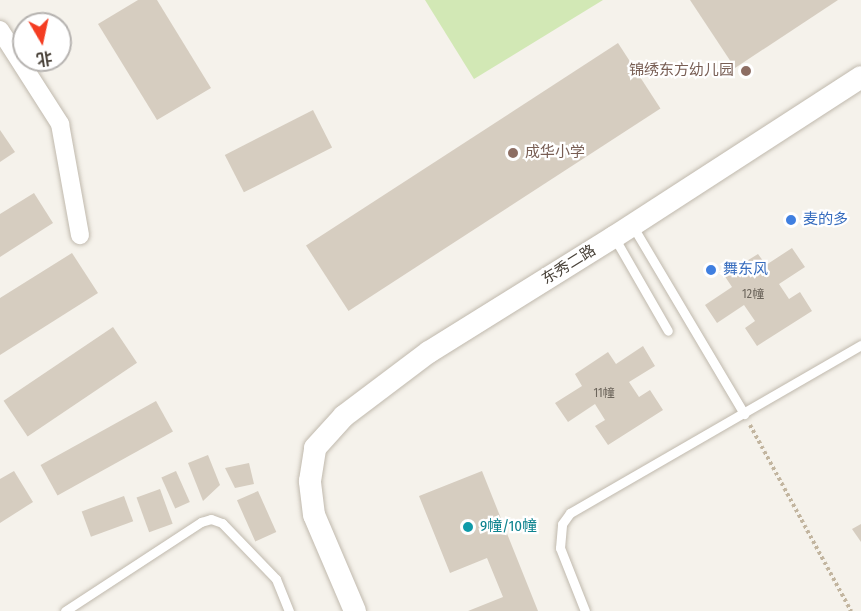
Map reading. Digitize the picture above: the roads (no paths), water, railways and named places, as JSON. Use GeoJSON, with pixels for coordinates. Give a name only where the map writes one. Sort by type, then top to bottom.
{"type":"FeatureCollection","features":[{"type":"Feature","properties":{"kind":"street"},"geometry":{"type":"LineString","coordinates":[[0,30],[60,124],[80,235]]}},
{"type":"Feature","properties":{"kind":"street","name":"东秀二路"},"geometry":{"type":"LineString","coordinates":[[355,611],[314,515],[310,481],[315,448],[344,416],[429,352],[623,231],[861,77]]}},
{"type":"Feature","properties":{"kind":"lane"},"geometry":{"type":"LineString","coordinates":[[623,231],[668,331]]}},
{"type":"Feature","properties":{"kind":"lane"},"geometry":{"type":"LineString","coordinates":[[623,231],[744,414]]}},
{"type":"Feature","properties":{"kind":"lane"},"geometry":{"type":"LineString","coordinates":[[585,611],[560,548],[562,524],[570,513],[861,345]]}},
{"type":"Feature","properties":{"kind":"lane"},"geometry":{"type":"LineString","coordinates":[[65,611],[201,522],[211,519],[222,523],[276,579],[289,611]]}},
{"type":"Feature","properties":{"kind":"place","name":"锦绣东方幼儿园"},"geometry":{"type":"Point","coordinates":[746,71]}},
{"type":"Feature","properties":{"kind":"place","name":"成华小学"},"geometry":{"type":"Point","coordinates":[513,153]}},
{"type":"Feature","properties":{"kind":"place","name":"麦的多"},"geometry":{"type":"Point","coordinates":[791,220]}},
{"type":"Feature","properties":{"kind":"place","name":"舞东风"},"geometry":{"type":"Point","coordinates":[711,270]}},
{"type":"Feature","properties":{"kind":"place","name":"9幢/10幢"},"geometry":{"type":"Point","coordinates":[468,527]}}]}
